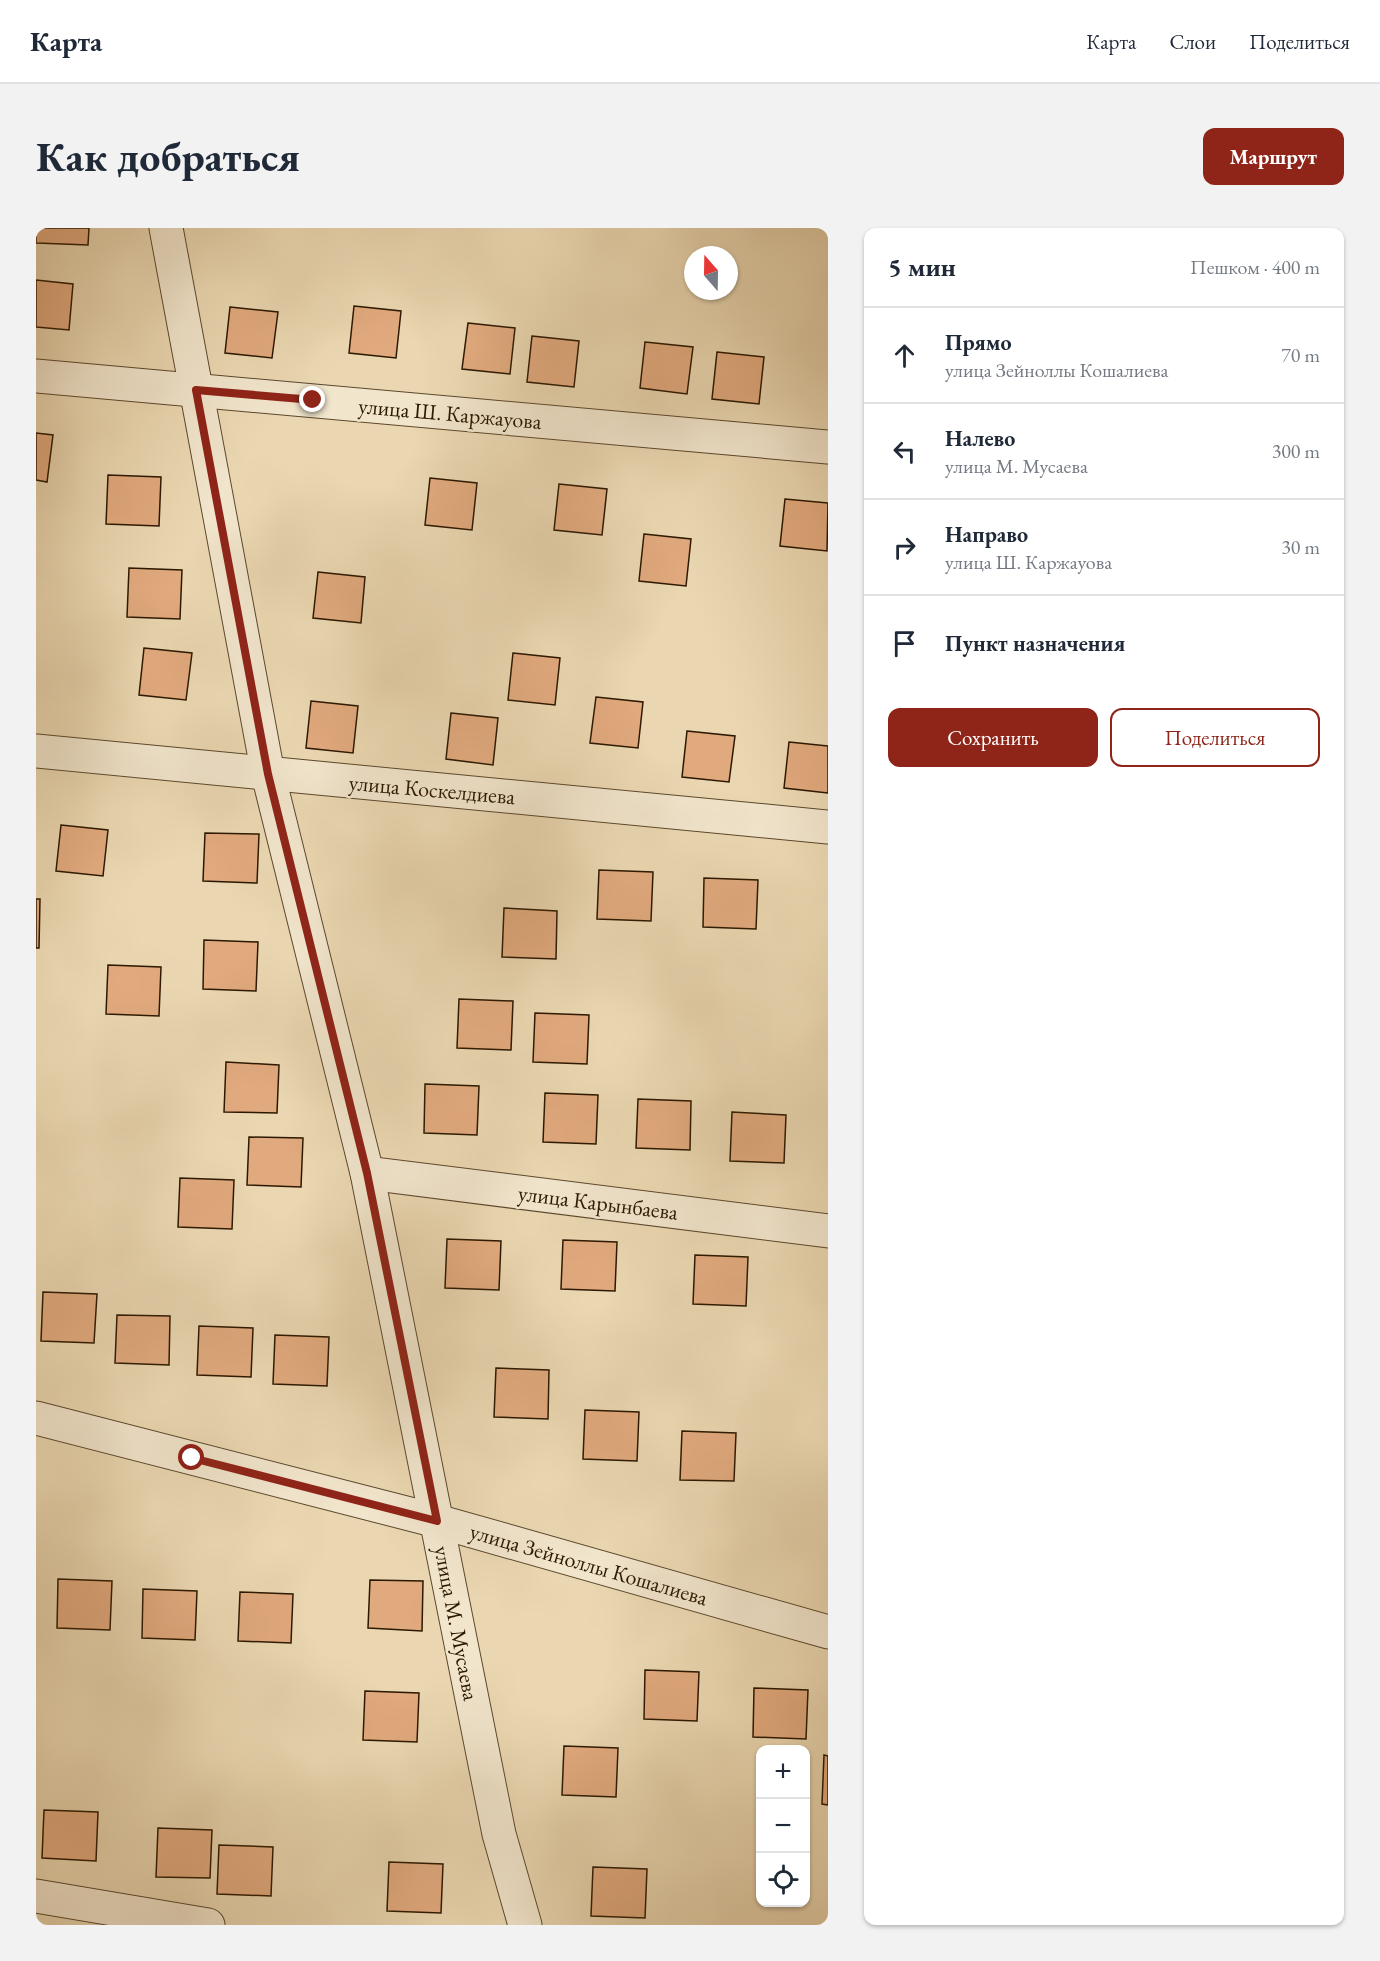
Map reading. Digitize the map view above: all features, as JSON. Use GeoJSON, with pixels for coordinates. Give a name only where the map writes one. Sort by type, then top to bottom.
{"type":"FeatureCollection","features":[{"type":"Feature","properties":{"kind":"street","name":"улица М. Мусаева"},"geometry":{"type":"LineString","coordinates":[[166,228],[268,774],[367,1173],[500,1834],[525,1925]]}},
{"type":"Feature","properties":{"kind":"street","name":"улица Ш. Каржауова"},"geometry":{"type":"LineString","coordinates":[[36,376],[828,447]]}},
{"type":"Feature","properties":{"kind":"street","name":"улица Коскелдиева"},"geometry":{"type":"LineString","coordinates":[[36,751],[828,827]]}},
{"type":"Feature","properties":{"kind":"street","name":"улица Карынбаева"},"geometry":{"type":"LineString","coordinates":[[367,1173],[828,1231]]}},
{"type":"Feature","properties":{"kind":"street","name":"улица Зейноллы Кошалиева"},"geometry":{"type":"LineString","coordinates":[[36,1418],[437,1521],[828,1632]]}},
{"type":"Feature","properties":{"kind":"street"},"geometry":{"type":"LineString","coordinates":[[36,1896],[208,1925]]}},
{"type":"Feature","properties":{"kind":"building"},"geometry":{"type":"Polygon","coordinates":[[[36,228],[89,228],[88,245],[36,243],[36,228]]]}},
{"type":"Feature","properties":{"kind":"building"},"geometry":{"type":"Polygon","coordinates":[[[36,280],[73,284],[69,330],[36,327],[36,280]]]}},
{"type":"Feature","properties":{"kind":"building"},"geometry":{"type":"Polygon","coordinates":[[[354,306],[401,311],[396,358],[349,353],[354,306]]]}},
{"type":"Feature","properties":{"kind":"building"},"geometry":{"type":"Polygon","coordinates":[[[230,307],[278,312],[272,358],[225,353],[230,307]]]}},
{"type":"Feature","properties":{"kind":"building"},"geometry":{"type":"Polygon","coordinates":[[[468,323],[515,328],[510,374],[462,369],[468,323]]]}},
{"type":"Feature","properties":{"kind":"building"},"geometry":{"type":"Polygon","coordinates":[[[532,336],[579,341],[574,387],[527,382],[532,336]]]}},
{"type":"Feature","properties":{"kind":"building"},"geometry":{"type":"Polygon","coordinates":[[[645,342],[693,347],[687,394],[640,388],[645,342]]]}},
{"type":"Feature","properties":{"kind":"building"},"geometry":{"type":"Polygon","coordinates":[[[717,352],[764,357],[759,404],[712,399],[717,352]]]}},
{"type":"Feature","properties":{"kind":"building"},"geometry":{"type":"Polygon","coordinates":[[[36,433],[53,435],[47,482],[36,480],[36,433]]]}},
{"type":"Feature","properties":{"kind":"building"},"geometry":{"type":"Polygon","coordinates":[[[108,475],[161,477],[159,526],[106,524],[108,475]]]}},
{"type":"Feature","properties":{"kind":"building"},"geometry":{"type":"Polygon","coordinates":[[[430,478],[477,483],[472,530],[425,525],[430,478]]]}},
{"type":"Feature","properties":{"kind":"building"},"geometry":{"type":"Polygon","coordinates":[[[559,484],[607,489],[602,535],[554,530],[559,484]]]}},
{"type":"Feature","properties":{"kind":"building"},"geometry":{"type":"Polygon","coordinates":[[[785,499],[828,503],[827,551],[780,546],[785,499]]]}},
{"type":"Feature","properties":{"kind":"building"},"geometry":{"type":"Polygon","coordinates":[[[644,534],[691,539],[686,586],[639,581],[644,534]]]}},
{"type":"Feature","properties":{"kind":"building"},"geometry":{"type":"Polygon","coordinates":[[[129,568],[182,570],[180,619],[127,617],[129,568]]]}},
{"type":"Feature","properties":{"kind":"building"},"geometry":{"type":"Polygon","coordinates":[[[318,572],[365,577],[361,623],[313,618],[318,572]]]}},
{"type":"Feature","properties":{"kind":"building"},"geometry":{"type":"Polygon","coordinates":[[[144,648],[192,653],[186,700],[139,695],[144,648]]]}},
{"type":"Feature","properties":{"kind":"building"},"geometry":{"type":"Polygon","coordinates":[[[513,653],[560,658],[555,705],[508,700],[513,653]]]}},
{"type":"Feature","properties":{"kind":"building"},"geometry":{"type":"Polygon","coordinates":[[[596,697],[643,702],[638,748],[590,743],[596,697]]]}},
{"type":"Feature","properties":{"kind":"building"},"geometry":{"type":"Polygon","coordinates":[[[311,701],[358,706],[353,753],[306,748],[311,701]]]}},
{"type":"Feature","properties":{"kind":"building"},"geometry":{"type":"Polygon","coordinates":[[[451,713],[498,718],[493,765],[446,759],[451,713]]]}},
{"type":"Feature","properties":{"kind":"building"},"geometry":{"type":"Polygon","coordinates":[[[687,731],[735,736],[729,782],[682,777],[687,731]]]}},
{"type":"Feature","properties":{"kind":"building"},"geometry":{"type":"Polygon","coordinates":[[[789,742],[828,746],[828,793],[784,788],[789,742]]]}},
{"type":"Feature","properties":{"kind":"building"},"geometry":{"type":"Polygon","coordinates":[[[61,825],[108,830],[103,876],[56,871],[61,825]]]}},
{"type":"Feature","properties":{"kind":"building"},"geometry":{"type":"Polygon","coordinates":[[[205,833],[259,834],[257,883],[203,881],[205,833]]]}},
{"type":"Feature","properties":{"kind":"building"},"geometry":{"type":"Polygon","coordinates":[[[599,870],[653,872],[651,921],[597,919],[599,870]]]}},
{"type":"Feature","properties":{"kind":"building"},"geometry":{"type":"Polygon","coordinates":[[[704,878],[758,880],[756,929],[703,927],[704,878]]]}},
{"type":"Feature","properties":{"kind":"building"},"geometry":{"type":"Polygon","coordinates":[[[36,899],[40,899],[39,948],[36,948],[36,899]]]}},
{"type":"Feature","properties":{"kind":"building"},"geometry":{"type":"Polygon","coordinates":[[[504,908],[557,911],[556,959],[502,957],[504,908]]]}},
{"type":"Feature","properties":{"kind":"building"},"geometry":{"type":"Polygon","coordinates":[[[204,940],[258,942],[256,991],[203,989],[204,940]]]}},
{"type":"Feature","properties":{"kind":"building"},"geometry":{"type":"Polygon","coordinates":[[[108,965],[161,967],[159,1016],[106,1014],[108,965]]]}},
{"type":"Feature","properties":{"kind":"building"},"geometry":{"type":"Polygon","coordinates":[[[459,999],[513,1001],[511,1050],[457,1048],[459,999]]]}},
{"type":"Feature","properties":{"kind":"building"},"geometry":{"type":"Polygon","coordinates":[[[535,1013],[589,1015],[587,1064],[533,1062],[535,1013]]]}},
{"type":"Feature","properties":{"kind":"building"},"geometry":{"type":"Polygon","coordinates":[[[226,1062],[279,1065],[277,1113],[224,1112],[226,1062]]]}},
{"type":"Feature","properties":{"kind":"building"},"geometry":{"type":"Polygon","coordinates":[[[425,1084],[479,1086],[477,1135],[424,1133],[425,1084]]]}},
{"type":"Feature","properties":{"kind":"building"},"geometry":{"type":"Polygon","coordinates":[[[545,1093],[598,1095],[596,1144],[543,1142],[545,1093]]]}},
{"type":"Feature","properties":{"kind":"building"},"geometry":{"type":"Polygon","coordinates":[[[638,1099],[691,1101],[690,1150],[636,1148],[638,1099]]]}},
{"type":"Feature","properties":{"kind":"building"},"geometry":{"type":"Polygon","coordinates":[[[732,1112],[786,1115],[784,1163],[730,1161],[732,1112]]]}},
{"type":"Feature","properties":{"kind":"building"},"geometry":{"type":"Polygon","coordinates":[[[249,1137],[303,1138],[301,1187],[247,1185],[249,1137]]]}},
{"type":"Feature","properties":{"kind":"building"},"geometry":{"type":"Polygon","coordinates":[[[180,1178],[234,1180],[232,1229],[178,1227],[180,1178]]]}},
{"type":"Feature","properties":{"kind":"building"},"geometry":{"type":"Polygon","coordinates":[[[447,1239],[501,1241],[499,1290],[445,1288],[447,1239]]]}},
{"type":"Feature","properties":{"kind":"building"},"geometry":{"type":"Polygon","coordinates":[[[563,1240],[617,1242],[615,1291],[561,1289],[563,1240]]]}},
{"type":"Feature","properties":{"kind":"building"},"geometry":{"type":"Polygon","coordinates":[[[695,1255],[748,1257],[746,1306],[693,1304],[695,1255]]]}},
{"type":"Feature","properties":{"kind":"building"},"geometry":{"type":"Polygon","coordinates":[[[43,1292],[97,1294],[94,1343],[41,1341],[43,1292]]]}},
{"type":"Feature","properties":{"kind":"building"},"geometry":{"type":"Polygon","coordinates":[[[117,1315],[170,1316],[169,1365],[115,1363],[117,1315]]]}},
{"type":"Feature","properties":{"kind":"building"},"geometry":{"type":"Polygon","coordinates":[[[199,1326],[253,1328],[251,1377],[197,1375],[199,1326]]]}},
{"type":"Feature","properties":{"kind":"building"},"geometry":{"type":"Polygon","coordinates":[[[275,1335],[329,1337],[327,1386],[273,1384],[275,1335]]]}},
{"type":"Feature","properties":{"kind":"building"},"geometry":{"type":"Polygon","coordinates":[[[496,1368],[549,1370],[548,1419],[494,1417],[496,1368]]]}},
{"type":"Feature","properties":{"kind":"building"},"geometry":{"type":"Polygon","coordinates":[[[585,1410],[639,1412],[637,1461],[583,1459],[585,1410]]]}},
{"type":"Feature","properties":{"kind":"building"},"geometry":{"type":"Polygon","coordinates":[[[682,1431],[736,1433],[734,1481],[680,1480],[682,1431]]]}},
{"type":"Feature","properties":{"kind":"building"},"geometry":{"type":"Polygon","coordinates":[[[58,1579],[112,1581],[110,1630],[57,1628],[58,1579]]]}},
{"type":"Feature","properties":{"kind":"building"},"geometry":{"type":"Polygon","coordinates":[[[370,1580],[423,1581],[422,1631],[368,1628],[370,1580]]]}},
{"type":"Feature","properties":{"kind":"building"},"geometry":{"type":"Polygon","coordinates":[[[143,1589],[197,1591],[195,1640],[142,1638],[143,1589]]]}},
{"type":"Feature","properties":{"kind":"building"},"geometry":{"type":"Polygon","coordinates":[[[240,1592],[293,1594],[291,1643],[238,1641],[240,1592]]]}},
{"type":"Feature","properties":{"kind":"building"},"geometry":{"type":"Polygon","coordinates":[[[645,1670],[699,1672],[697,1721],[644,1719],[645,1670]]]}},
{"type":"Feature","properties":{"kind":"building"},"geometry":{"type":"Polygon","coordinates":[[[754,1688],[808,1690],[806,1739],[753,1737],[754,1688]]]}},
{"type":"Feature","properties":{"kind":"building"},"geometry":{"type":"Polygon","coordinates":[[[365,1691],[419,1693],[417,1742],[363,1740],[365,1691]]]}},
{"type":"Feature","properties":{"kind":"building"},"geometry":{"type":"Polygon","coordinates":[[[564,1746],[618,1748],[616,1797],[562,1795],[564,1746]]]}},
{"type":"Feature","properties":{"kind":"building"},"geometry":{"type":"Polygon","coordinates":[[[824,1755],[828,1756],[828,1805],[822,1804],[824,1755]]]}},
{"type":"Feature","properties":{"kind":"building"},"geometry":{"type":"Polygon","coordinates":[[[44,1810],[98,1812],[96,1861],[42,1858],[44,1810]]]}},
{"type":"Feature","properties":{"kind":"building"},"geometry":{"type":"Polygon","coordinates":[[[158,1828],[212,1830],[210,1878],[156,1877],[158,1828]]]}},
{"type":"Feature","properties":{"kind":"building"},"geometry":{"type":"Polygon","coordinates":[[[219,1845],[273,1847],[271,1896],[217,1894],[219,1845]]]}},
{"type":"Feature","properties":{"kind":"building"},"geometry":{"type":"Polygon","coordinates":[[[389,1862],[443,1864],[441,1913],[387,1911],[389,1862]]]}},
{"type":"Feature","properties":{"kind":"building"},"geometry":{"type":"Polygon","coordinates":[[[593,1867],[647,1869],[645,1918],[591,1916],[593,1867]]]}},
{"type":"Feature","properties":{"kind":"route"},"geometry":{"type":"LineString","coordinates":[[192,1458],[437,1521],[367,1173],[268,774],[196,390],[313,400]]}}]}
